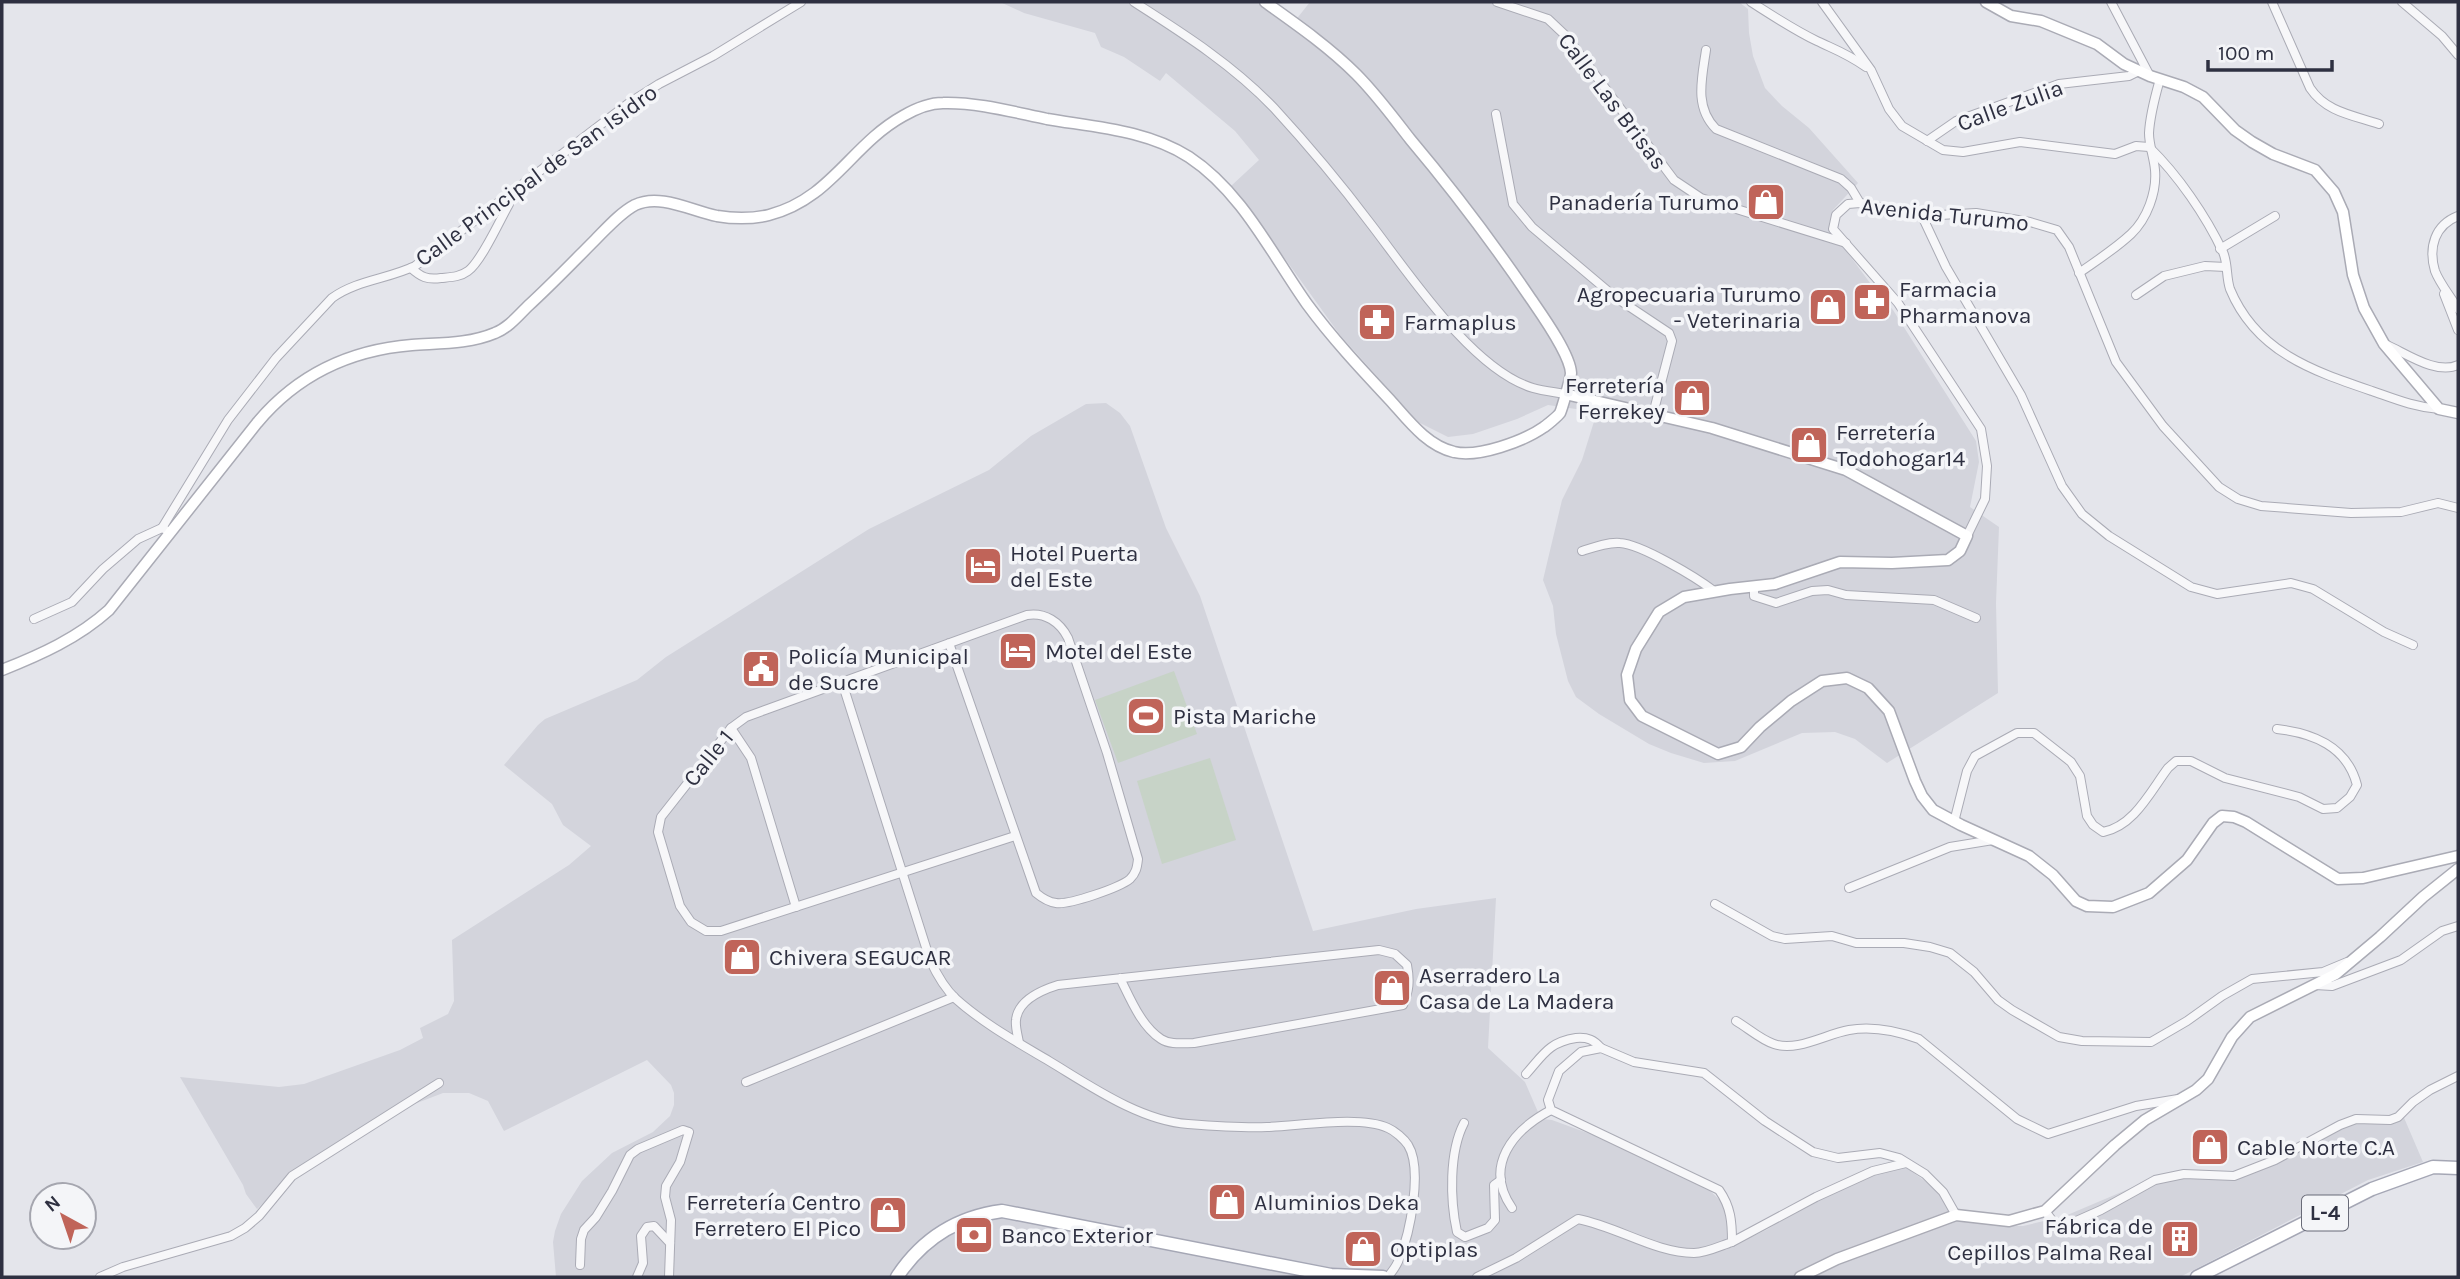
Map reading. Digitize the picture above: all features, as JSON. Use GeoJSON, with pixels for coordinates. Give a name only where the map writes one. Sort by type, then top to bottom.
{"type":"FeatureCollection","features":[{"type":"Feature","properties":{"kind":"main road","name":"L-4"},"geometry":{"type":"LineString","coordinates":[[2197,1277],[2372,1189],[2432,1167],[2458,1168]]}},
{"type":"Feature","properties":{"kind":"main road"},"geometry":{"type":"LineString","coordinates":[[897,1277],[922,1245],[944,1230],[981,1213],[1002,1211],[1331,1275],[1386,1277]]}},
{"type":"Feature","properties":{"kind":"street","name":"Calle Principal de San Isidro"},"geometry":{"type":"LineString","coordinates":[[166,530],[229,420],[303,328],[342,290],[411,268],[629,103],[801,2]]}},
{"type":"Feature","properties":{"kind":"street"},"geometry":{"type":"LineString","coordinates":[[1134,2],[1217,56],[1274,109],[1335,179],[1437,311],[1494,366],[1531,388],[1712,428],[1846,470],[1967,536],[1960,551],[1948,560],[1840,562],[1775,584],[1684,597],[1659,611],[1636,649],[1627,675],[1630,700],[1642,716],[1718,754],[1741,747],[1791,701],[1822,681],[1847,678],[1868,688],[1889,711],[1922,796],[1933,810],[2029,856],[2053,875],[2076,901],[2087,906],[2113,906],[2149,893],[2187,859],[2213,823],[2222,816],[2246,822],[2338,879],[2363,878],[2458,856]]}},
{"type":"Feature","properties":{"kind":"street"},"geometry":{"type":"LineString","coordinates":[[2,670],[61,643],[109,610],[166,530],[270,408],[300,382],[360,353],[384,347],[464,341],[502,331],[610,226],[636,205],[647,201],[661,201],[737,219],[765,216],[798,204],[830,183],[850,159],[892,122],[910,112],[939,103],[986,107],[1130,133],[1159,142],[1190,158],[1224,186],[1241,207],[1332,337],[1413,425],[1436,446],[1454,453],[1469,454],[1521,439],[1548,425],[1560,414],[1571,372],[1558,339],[1492,241],[1355,74],[1331,52],[1265,2]]}},
{"type":"Feature","properties":{"kind":"street","name":"Calle Las Brisas"},"geometry":{"type":"LineString","coordinates":[[1497,2],[1548,19],[1566,36],[1674,180],[1701,198],[1846,243]]}},
{"type":"Feature","properties":{"kind":"street"},"geometry":{"type":"LineString","coordinates":[[1751,2],[1807,35],[1845,52],[1871,70]]}},
{"type":"Feature","properties":{"kind":"street"},"geometry":{"type":"LineString","coordinates":[[1822,2],[1871,70],[1889,109],[1902,126],[1943,150],[1964,152],[2020,142],[2115,154],[2136,146],[2149,147],[2178,180],[2220,248],[2230,288],[2251,323],[2268,343],[2302,365],[2417,408],[2458,413]]}},
{"type":"Feature","properties":{"kind":"street"},"geometry":{"type":"LineString","coordinates":[[1986,2],[2011,16],[2040,21],[2097,44],[2138,71],[2184,87],[2203,97],[2235,130],[2252,142],[2273,154],[2315,170],[2334,192],[2343,212],[2353,275],[2364,307],[2384,344],[2439,410]]}},
{"type":"Feature","properties":{"kind":"street"},"geometry":{"type":"LineString","coordinates":[[2078,273],[2131,234],[2143,218],[2155,187],[2155,167],[2149,147],[2155,78],[2111,2]]}},
{"type":"Feature","properties":{"kind":"street"},"geometry":{"type":"LineString","coordinates":[[2273,2],[2310,88],[2318,100],[2327,107],[2379,124]]}},
{"type":"Feature","properties":{"kind":"street"},"geometry":{"type":"LineString","coordinates":[[2403,2],[2442,36],[2458,55]]}},
{"type":"Feature","properties":{"kind":"street"},"geometry":{"type":"LineString","coordinates":[[1706,50],[1700,92],[1707,120],[1716,129],[1841,180],[1851,188],[1860,202]]}},
{"type":"Feature","properties":{"kind":"street","name":"Calle Zulia"},"geometry":{"type":"LineString","coordinates":[[1927,141],[1956,121],[2059,84],[2129,76],[2138,71]]}},
{"type":"Feature","properties":{"kind":"street"},"geometry":{"type":"LineString","coordinates":[[1496,114],[1513,204],[1532,227],[1615,297],[1669,333],[1672,341],[1653,414]]}},
{"type":"Feature","properties":{"kind":"street"},"geometry":{"type":"LineString","coordinates":[[411,268],[430,279],[459,276],[467,272],[480,256],[509,204],[507,195]]}},
{"type":"Feature","properties":{"kind":"street","name":"Avenida Turumo"},"geometry":{"type":"LineString","coordinates":[[1967,536],[1985,499],[1987,466],[1981,429],[1898,303],[1833,229],[1836,215],[1847,204],[1860,202],[1922,216],[1976,213],[2030,222],[2057,230],[2069,247],[2116,362],[2163,426],[2219,487],[2238,499],[2261,506],[2351,513],[2401,512],[2438,503],[2458,508]]}},
{"type":"Feature","properties":{"kind":"street"},"geometry":{"type":"LineString","coordinates":[[1922,216],[1946,267],[2021,395],[2062,486],[2082,514],[2109,537],[2191,587],[2217,594],[2291,583],[2313,589],[2384,632],[2413,645]]}},
{"type":"Feature","properties":{"kind":"street"},"geometry":{"type":"LineString","coordinates":[[2220,248],[2275,216]]}},
{"type":"Feature","properties":{"kind":"street"},"geometry":{"type":"LineString","coordinates":[[2458,216],[2447,220],[2436,232],[2432,247],[2435,271],[2458,330]]}},
{"type":"Feature","properties":{"kind":"street"},"geometry":{"type":"LineString","coordinates":[[2136,295],[2164,276],[2205,266],[2226,267]]}},
{"type":"Feature","properties":{"kind":"street"},"geometry":{"type":"LineString","coordinates":[[2435,271],[2458,309]]}},
{"type":"Feature","properties":{"kind":"street"},"geometry":{"type":"LineString","coordinates":[[2384,344],[2430,365],[2449,369],[2458,365]]}},
{"type":"Feature","properties":{"kind":"street"},"geometry":{"type":"LineString","coordinates":[[34,620],[72,602],[103,569],[138,539],[166,530]]}},
{"type":"Feature","properties":{"kind":"street"},"geometry":{"type":"LineString","coordinates":[[1582,551],[1622,543],[1683,570],[1714,592]]}},
{"type":"Feature","properties":{"kind":"street"},"geometry":{"type":"LineString","coordinates":[[1754,586],[1754,596],[1776,603],[1812,591],[1828,590],[1846,595],[1934,600],[1976,618]]}},
{"type":"Feature","properties":{"kind":"street","name":"Calle 1"},"geometry":{"type":"LineString","coordinates":[[1037,613],[1049,618],[1063,628],[1068,638],[1107,753],[1138,859],[1136,871],[1127,881],[1078,900],[1057,904],[1044,899],[1037,892],[1015,836],[721,931],[706,931],[691,922],[680,906],[658,832],[661,817],[731,728],[746,717],[842,682],[1027,615],[1037,613]]}},
{"type":"Feature","properties":{"kind":"street"},"geometry":{"type":"LineString","coordinates":[[949,643],[1015,836]]}},
{"type":"Feature","properties":{"kind":"street"},"geometry":{"type":"LineString","coordinates":[[842,682],[930,960],[938,978],[954,998],[984,1022],[1120,1104],[1184,1124],[1264,1127],[1355,1122],[1376,1123],[1392,1130],[1408,1144],[1415,1174],[1407,1234],[1399,1261],[1386,1277]]}},
{"type":"Feature","properties":{"kind":"street"},"geometry":{"type":"LineString","coordinates":[[731,728],[751,758],[796,907]]}},
{"type":"Feature","properties":{"kind":"street"},"geometry":{"type":"LineString","coordinates":[[1954,822],[1967,771],[1975,756],[2017,733],[2035,733],[2071,762],[2080,776],[2087,816],[2093,825],[2103,832],[2128,821],[2176,761],[2191,761],[2225,778],[2299,797],[2323,809],[2337,808],[2350,797],[2357,785],[2354,771],[2337,751],[2320,739],[2300,732],[2277,729]]}},
{"type":"Feature","properties":{"kind":"street"},"geometry":{"type":"LineString","coordinates":[[1850,888],[1950,847],[1993,840]]}},
{"type":"Feature","properties":{"kind":"street"},"geometry":{"type":"LineString","coordinates":[[1800,1277],[1838,1259],[1956,1215],[2009,1221],[2045,1211],[2145,1120],[2196,1090],[2208,1079],[2232,1037],[2250,1017],[2336,974],[2458,869]]}},
{"type":"Feature","properties":{"kind":"street"},"geometry":{"type":"LineString","coordinates":[[1715,904],[1772,936],[1785,939],[1832,936],[1856,943],[1904,943],[1950,953],[1974,972],[1998,1000],[2012,1010],[2059,1037],[2082,1041],[2151,1042],[2252,979],[2323,972],[2356,958]]}},
{"type":"Feature","properties":{"kind":"street"},"geometry":{"type":"LineString","coordinates":[[2312,985],[2332,986],[2401,960],[2442,931],[2458,926]]}},
{"type":"Feature","properties":{"kind":"street"},"geometry":{"type":"LineString","coordinates":[[1019,1043],[1016,1018],[1021,1008],[1036,993],[1058,985],[1120,978],[1379,950],[1395,954],[1407,965],[1409,992],[1403,1005],[1176,1044],[1161,1039],[1146,1023],[1132,1003],[1120,978]]}},
{"type":"Feature","properties":{"kind":"street"},"geometry":{"type":"LineString","coordinates":[[746,1082],[954,998]]}},
{"type":"Feature","properties":{"kind":"street"},"geometry":{"type":"LineString","coordinates":[[1736,1021],[1774,1044],[1794,1045],[1850,1030],[1879,1029],[1919,1039],[2017,1119],[2048,1134],[2136,1106],[2180,1099]]}},
{"type":"Feature","properties":{"kind":"street"},"geometry":{"type":"LineString","coordinates":[[1526,1074],[1552,1045],[1561,1040],[1585,1037],[1601,1048],[1634,1062],[1704,1073],[1765,1121],[1813,1152],[1838,1158],[1880,1153],[1926,1174],[1943,1192],[1956,1215]]}},
{"type":"Feature","properties":{"kind":"street"},"geometry":{"type":"LineString","coordinates":[[1601,1048],[1581,1052],[1559,1071],[1548,1100],[1551,1110],[1719,1190],[1727,1202],[1732,1220],[1731,1242]]}},
{"type":"Feature","properties":{"kind":"street"},"geometry":{"type":"LineString","coordinates":[[2045,1211],[2055,1224],[2065,1226],[2101,1210],[2155,1180],[2184,1174],[2234,1176],[2274,1160],[2356,1119],[2390,1120],[2398,1117],[2430,1090],[2458,1076]]}},
{"type":"Feature","properties":{"kind":"street"},"geometry":{"type":"LineString","coordinates":[[100,1277],[123,1267],[231,1237],[259,1216],[292,1176],[439,1083]]}},
{"type":"Feature","properties":{"kind":"street"},"geometry":{"type":"LineString","coordinates":[[1512,1208],[1505,1198],[1500,1165],[1509,1143],[1534,1119],[1551,1110]]}},
{"type":"Feature","properties":{"kind":"street"},"geometry":{"type":"LineString","coordinates":[[1464,1123],[1453,1157],[1454,1219],[1457,1232],[1465,1237],[1489,1228],[1495,1220],[1493,1185],[1501,1180]]}},
{"type":"Feature","properties":{"kind":"street"},"geometry":{"type":"LineString","coordinates":[[580,1265],[584,1230],[596,1217],[612,1191],[630,1155],[683,1130],[689,1132],[680,1162],[666,1186],[665,1197],[671,1220],[669,1277]]}},
{"type":"Feature","properties":{"kind":"street"},"geometry":{"type":"LineString","coordinates":[[1477,1277],[1516,1258],[1578,1219],[1599,1223],[1667,1250],[1697,1253],[1731,1242],[1816,1197],[1873,1171],[1906,1163]]}},
{"type":"Feature","properties":{"kind":"street"},"geometry":{"type":"LineString","coordinates":[[637,1277],[643,1263],[641,1236],[646,1227],[654,1226],[660,1230],[670,1243]]}},
{"type":"Feature","properties":{"kind":"shaded area"},"geometry":{"type":"Polygon","coordinates":[[[1000,2],[1256,2],[1291,26],[1310,2],[1739,2],[1748,9],[1753,56],[1765,88],[1809,128],[1858,183],[1833,210],[1829,224],[1833,233],[1893,310],[1976,441],[1979,462],[1970,507],[1999,527],[1996,603],[1998,693],[1887,763],[1855,739],[1835,732],[1802,733],[1735,761],[1704,763],[1649,744],[1599,714],[1576,697],[1568,681],[1556,634],[1553,606],[1543,580],[1562,500],[1582,460],[1597,412],[1548,405],[1473,434],[1448,437],[1418,422],[1340,335],[1231,186],[1259,160],[1235,131],[1166,73],[1160,81],[1124,57],[1101,47],[1095,33],[1024,13],[1000,2]]]}},
{"type":"Feature","properties":{"kind":"shaded area"},"geometry":{"type":"Polygon","coordinates":[[[1106,403],[1120,413],[1130,426],[1166,528],[1200,596],[1313,931],[1416,909],[1496,898],[1488,1048],[1525,1082],[1541,1119],[1552,1120],[1604,1139],[1707,1188],[1724,1204],[1727,1237],[1733,1246],[1768,1229],[1820,1195],[1897,1166],[1907,1168],[1933,1187],[1949,1204],[1951,1215],[1997,1226],[2023,1226],[2065,1216],[2163,1177],[2249,1172],[2348,1122],[2376,1121],[2402,1113],[2423,1162],[2368,1180],[2180,1277],[556,1277],[553,1242],[555,1231],[561,1214],[582,1181],[612,1153],[653,1132],[670,1116],[674,1105],[671,1085],[647,1060],[504,1131],[488,1101],[469,1093],[443,1093],[404,1108],[289,1179],[257,1209],[180,1077],[279,1087],[304,1084],[400,1050],[423,1038],[420,1028],[448,1014],[454,1001],[452,940],[569,865],[591,846],[563,825],[552,804],[504,765],[538,725],[545,719],[637,680],[666,657],[869,529],[989,470],[1031,436],[1086,404],[1106,403]]]}},
{"type":"Feature","properties":{"kind":"shaded area","name":"Pista Mariche"},"geometry":{"type":"Polygon","coordinates":[[[1174,671],[1197,734],[1118,763],[1095,700],[1174,671]]]}},
{"type":"Feature","properties":{"kind":"shaded area"},"geometry":{"type":"Polygon","coordinates":[[[1210,758],[1236,840],[1162,864],[1137,781],[1210,758]]]}},
{"type":"Feature","properties":{"kind":"place","name":"Panadería Turumo"},"geometry":{"type":"Point","coordinates":[1766,202]}},
{"type":"Feature","properties":{"kind":"place","name":"Farmacia Pharmanova"},"geometry":{"type":"Point","coordinates":[1872,302]}},
{"type":"Feature","properties":{"kind":"place","name":"Agropecuaria Turumo - Veterinaria"},"geometry":{"type":"Point","coordinates":[1828,307]}},
{"type":"Feature","properties":{"kind":"place","name":"Farmaplus"},"geometry":{"type":"Point","coordinates":[1377,322]}},
{"type":"Feature","properties":{"kind":"place","name":"Ferretería Ferrekey"},"geometry":{"type":"Point","coordinates":[1692,398]}},
{"type":"Feature","properties":{"kind":"place","name":"Ferretería Todohogar14"},"geometry":{"type":"Point","coordinates":[1809,445]}},
{"type":"Feature","properties":{"kind":"place","name":"Hotel Puerta del Este"},"geometry":{"type":"Point","coordinates":[983,566]}},
{"type":"Feature","properties":{"kind":"place","name":"Motel del Este"},"geometry":{"type":"Point","coordinates":[1018,651]}},
{"type":"Feature","properties":{"kind":"place","name":"Policía Municipal de Sucre"},"geometry":{"type":"Point","coordinates":[761,669]}},
{"type":"Feature","properties":{"kind":"place","name":"Pista Mariche"},"geometry":{"type":"Point","coordinates":[1146,716]}},
{"type":"Feature","properties":{"kind":"place","name":"Chivera SEGUCAR"},"geometry":{"type":"Point","coordinates":[742,957]}},
{"type":"Feature","properties":{"kind":"place","name":"Aserradero La Casa de La Madera"},"geometry":{"type":"Point","coordinates":[1392,988]}},
{"type":"Feature","properties":{"kind":"place","name":"Cable Norte C.A"},"geometry":{"type":"Point","coordinates":[2210,1147]}},
{"type":"Feature","properties":{"kind":"place","name":"Aluminios Deka"},"geometry":{"type":"Point","coordinates":[1227,1202]}},
{"type":"Feature","properties":{"kind":"place","name":"Ferretería Centro Ferretero El Pico"},"geometry":{"type":"Point","coordinates":[888,1215]}},
{"type":"Feature","properties":{"kind":"place","name":"Banco Exterior"},"geometry":{"type":"Point","coordinates":[974,1235]}},
{"type":"Feature","properties":{"kind":"place","name":"Fábrica de Cepillos Palma Real"},"geometry":{"type":"Point","coordinates":[2180,1239]}},
{"type":"Feature","properties":{"kind":"place","name":"Optiplas"},"geometry":{"type":"Point","coordinates":[1363,1249]}}]}
